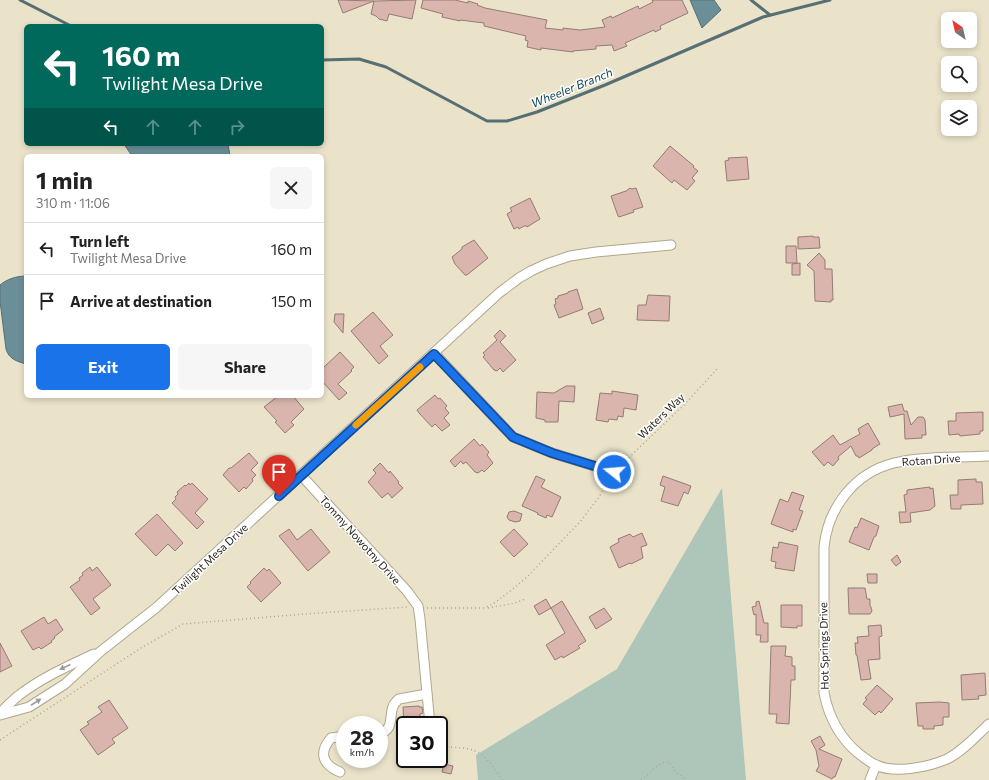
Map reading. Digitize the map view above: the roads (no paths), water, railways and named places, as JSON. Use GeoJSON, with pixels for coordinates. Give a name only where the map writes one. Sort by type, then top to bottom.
{"type":"FeatureCollection","features":[{"type":"Feature","properties":{"kind":"street","name":"Twilight Mesa Drive"},"geometry":{"type":"LineString","coordinates":[[0,714],[29,707],[65,684],[101,651],[157,607],[508,286],[531,271],[546,264],[580,254],[671,245]]}},
{"type":"Feature","properties":{"kind":"street"},"geometry":{"type":"LineString","coordinates":[[434,354],[513,437],[552,453],[614,472]]}},
{"type":"Feature","properties":{"kind":"street","name":"Rotan Drive"},"geometry":{"type":"LineString","coordinates":[[824,547],[829,521],[841,500],[867,475],[881,467],[912,460],[989,456]]}},
{"type":"Feature","properties":{"kind":"street","name":"Tommy Nowotny Drive"},"geometry":{"type":"LineString","coordinates":[[301,475],[404,588],[418,606],[427,694]]}},
{"type":"Feature","properties":{"kind":"street","name":"Hot Springs Drive"},"geometry":{"type":"LineString","coordinates":[[824,547],[824,693],[826,703],[835,726],[851,747],[876,765],[902,769],[914,768],[938,763],[949,758],[962,749],[989,724]]}},
{"type":"Feature","properties":{"kind":"street","name":"Twilight Mesa Drive"},"geometry":{"type":"LineString","coordinates":[[0,714],[18,696],[60,670],[101,651]]}},
{"type":"Feature","properties":{"kind":"street"},"geometry":{"type":"LineString","coordinates":[[388,728],[390,726],[392,705],[399,699],[427,694],[429,716]]}},
{"type":"Feature","properties":{"kind":"street"},"geometry":{"type":"LineString","coordinates":[[336,737],[331,738],[324,749],[323,755],[330,767],[340,772]]}},
{"type":"Feature","properties":{"kind":"street"},"geometry":{"type":"LineString","coordinates":[[870,780],[876,765]]}},
{"type":"Feature","properties":{"kind":"water"},"geometry":{"type":"Polygon","coordinates":[[[690,0],[714,0],[721,10],[702,28],[690,0]]]}},
{"type":"Feature","properties":{"kind":"water"},"geometry":{"type":"Polygon","coordinates":[[[125,146],[228,146],[230,154],[131,154],[125,146]]]}},
{"type":"Feature","properties":{"kind":"water"},"geometry":{"type":"Polygon","coordinates":[[[24,276],[24,363],[13,359],[7,352],[0,301],[0,285],[12,278],[24,276]]]}},
{"type":"Feature","properties":{"kind":"waterway","name":"Wheeler Branch"},"geometry":{"type":"LineString","coordinates":[[20,0],[67,24]]}},
{"type":"Feature","properties":{"kind":"waterway"},"geometry":{"type":"LineString","coordinates":[[751,0],[770,15]]}},
{"type":"Feature","properties":{"kind":"waterway","name":"Wheeler Branch"},"geometry":{"type":"LineString","coordinates":[[324,60],[359,59],[386,67],[487,121],[507,121],[537,112],[605,85],[763,17],[830,0]]}}]}
